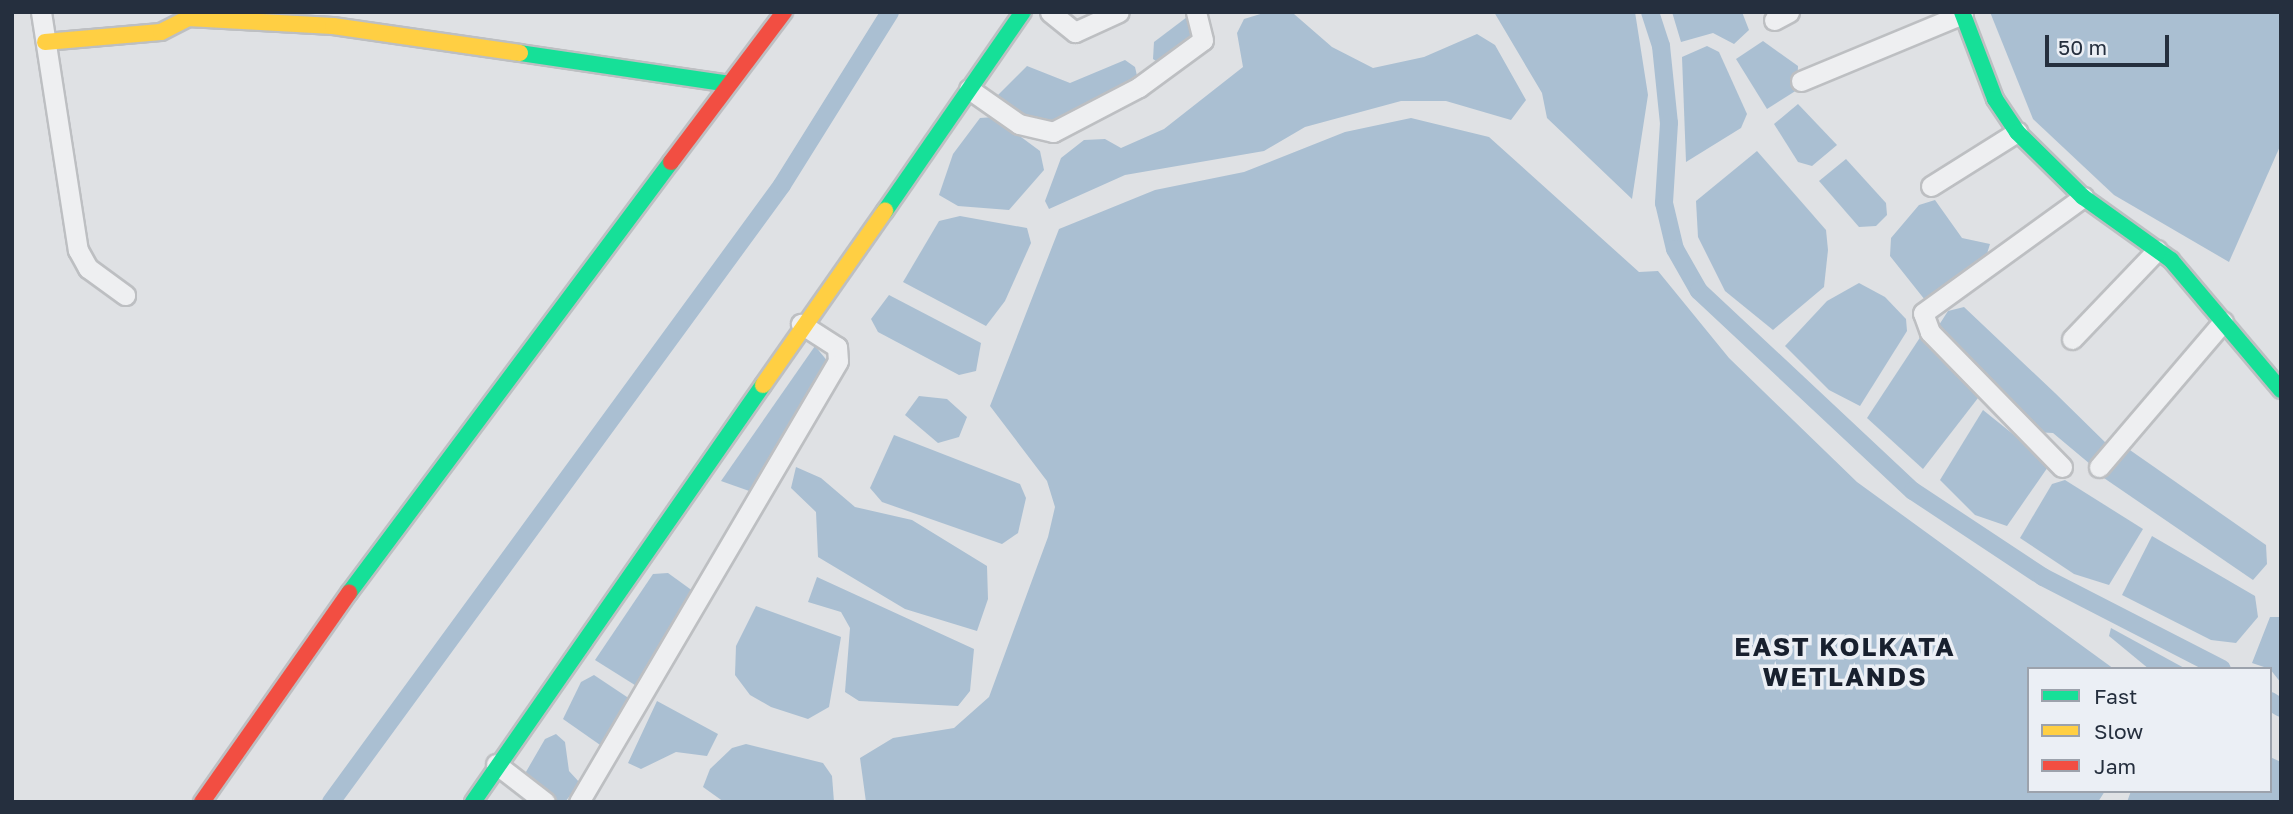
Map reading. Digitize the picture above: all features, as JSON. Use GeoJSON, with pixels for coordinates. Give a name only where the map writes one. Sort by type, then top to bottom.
{"type":"FeatureCollection","features":[{"type":"Feature","properties":{"kind":"street"},"geometry":{"type":"LineString","coordinates":[[41,12],[78,250],[88,268],[125,295]]}},
{"type":"Feature","properties":{"kind":"street"},"geometry":{"type":"LineString","coordinates":[[202,802],[419,494],[784,12]]}},
{"type":"Feature","properties":{"kind":"street"},"geometry":{"type":"LineString","coordinates":[[473,802],[496,764],[801,324],[1023,12]]}},
{"type":"Feature","properties":{"kind":"street"},"geometry":{"type":"LineString","coordinates":[[1050,12],[1075,32],[1119,12]]}},
{"type":"Feature","properties":{"kind":"street"},"geometry":{"type":"LineString","coordinates":[[969,89],[1019,124],[1053,132],[1139,87],[1203,40],[1196,12]]}},
{"type":"Feature","properties":{"kind":"street"},"geometry":{"type":"LineString","coordinates":[[1801,81],[1962,13],[1995,99],[2017,132],[2083,197],[2157,250],[2281,390]]}},
{"type":"Feature","properties":{"kind":"street"},"geometry":{"type":"LineString","coordinates":[[45,42],[161,32],[181,18],[320,25],[729,84]]}},
{"type":"Feature","properties":{"kind":"street"},"geometry":{"type":"LineString","coordinates":[[1931,186],[2017,132]]}},
{"type":"Feature","properties":{"kind":"street"},"geometry":{"type":"LineString","coordinates":[[2062,467],[1930,332],[1923,313],[2083,197]]}},
{"type":"Feature","properties":{"kind":"street"},"geometry":{"type":"LineString","coordinates":[[2072,339],[2157,250]]}},
{"type":"Feature","properties":{"kind":"street"},"geometry":{"type":"LineString","coordinates":[[2099,467],[2223,322]]}},
{"type":"Feature","properties":{"kind":"street"},"geometry":{"type":"LineString","coordinates":[[579,802],[838,361],[837,346],[801,324]]}},
{"type":"Feature","properties":{"kind":"street"},"geometry":{"type":"LineString","coordinates":[[496,764],[545,802]]}},
{"type":"Feature","properties":{"kind":"water"},"geometry":{"type":"Polygon","coordinates":[[[1267,12],[1294,14],[1332,47],[1373,68],[1424,57],[1477,34],[1495,45],[1526,100],[1511,120],[1446,101],[1401,101],[1305,127],[1264,151],[1125,175],[1049,209],[1045,201],[1061,158],[1084,140],[1105,139],[1121,148],[1164,129],[1243,67],[1237,33],[1244,19],[1267,12]]]}},
{"type":"Feature","properties":{"kind":"water"},"geometry":{"type":"Polygon","coordinates":[[[1494,12],[1635,12],[1648,95],[1632,199],[1547,118],[1542,93],[1494,12]]]}},
{"type":"Feature","properties":{"kind":"water"},"geometry":{"type":"Polygon","coordinates":[[[1672,12],[1742,12],[1749,30],[1734,44],[1713,33],[1681,42],[1672,12]]]}},
{"type":"Feature","properties":{"kind":"water"},"geometry":{"type":"Polygon","coordinates":[[[1990,12],[2281,12],[2281,144],[2229,262],[2114,195],[2033,119],[1990,12]]]}},
{"type":"Feature","properties":{"kind":"water"},"geometry":{"type":"Polygon","coordinates":[[[1191,14],[1204,31],[1162,65],[1153,59],[1154,42],[1191,14]]]}},
{"type":"Feature","properties":{"kind":"water"},"geometry":{"type":"Polygon","coordinates":[[[1763,41],[1798,66],[1797,90],[1767,109],[1736,59],[1763,41]]]}},
{"type":"Feature","properties":{"kind":"water"},"geometry":{"type":"Polygon","coordinates":[[[1707,46],[1719,52],[1747,114],[1741,128],[1686,162],[1682,57],[1707,46]]]}},
{"type":"Feature","properties":{"kind":"water"},"geometry":{"type":"Polygon","coordinates":[[[1125,60],[1135,67],[1138,80],[1054,130],[1031,122],[997,96],[1027,66],[1070,83],[1125,60]]]}},
{"type":"Feature","properties":{"kind":"water"},"geometry":{"type":"Polygon","coordinates":[[[1798,104],[1837,145],[1812,166],[1798,162],[1774,124],[1798,104]]]}},
{"type":"Feature","properties":{"kind":"water"},"geometry":{"type":"Polygon","coordinates":[[[994,117],[1040,151],[1044,170],[1009,210],[958,206],[939,195],[953,154],[980,118],[994,117]]]}},
{"type":"Feature","properties":{"kind":"water"},"geometry":{"type":"Polygon","coordinates":[[[1411,118],[1489,137],[1639,272],[1658,271],[1729,358],[1857,482],[2111,667],[2027,667],[2027,793],[2104,793],[2098,802],[866,802],[860,758],[893,738],[954,728],[989,697],[1048,537],[1055,507],[1047,481],[990,406],[1059,229],[1155,190],[1244,172],[1345,132],[1411,118]]]}},
{"type":"Feature","properties":{"kind":"water"},"geometry":{"type":"Polygon","coordinates":[[[1757,151],[1826,230],[1828,250],[1824,287],[1773,330],[1725,291],[1698,237],[1696,201],[1757,151]]]}},
{"type":"Feature","properties":{"kind":"water"},"geometry":{"type":"Polygon","coordinates":[[[1846,159],[1886,203],[1887,215],[1876,226],[1859,227],[1819,181],[1846,159]]]}},
{"type":"Feature","properties":{"kind":"water"},"geometry":{"type":"Polygon","coordinates":[[[1935,200],[1962,238],[1990,244],[1986,257],[1925,300],[1890,256],[1891,238],[1919,205],[1935,200]]]}},
{"type":"Feature","properties":{"kind":"water"},"geometry":{"type":"Polygon","coordinates":[[[960,216],[1027,228],[1031,243],[1005,301],[986,326],[903,282],[939,221],[960,216]]]}},
{"type":"Feature","properties":{"kind":"water"},"geometry":{"type":"Polygon","coordinates":[[[1859,283],[1885,297],[1906,319],[1907,331],[1860,406],[1829,390],[1785,346],[1827,301],[1859,283]]]}},
{"type":"Feature","properties":{"kind":"water"},"geometry":{"type":"Polygon","coordinates":[[[889,295],[981,343],[976,371],[959,375],[878,332],[871,319],[889,295]]]}},
{"type":"Feature","properties":{"kind":"water"},"geometry":{"type":"Polygon","coordinates":[[[1964,307],[2110,447],[2090,464],[2053,433],[2034,432],[1939,325],[1948,311],[1964,307]]]}},
{"type":"Feature","properties":{"kind":"water"},"geometry":{"type":"Polygon","coordinates":[[[1921,336],[1978,398],[1923,469],[1867,418],[1921,336]]]}},
{"type":"Feature","properties":{"kind":"water"},"geometry":{"type":"Polygon","coordinates":[[[815,346],[829,363],[752,492],[721,481],[815,346]]]}},
{"type":"Feature","properties":{"kind":"water"},"geometry":{"type":"Polygon","coordinates":[[[919,396],[947,399],[967,417],[959,437],[938,443],[905,415],[919,396]]]}},
{"type":"Feature","properties":{"kind":"water"},"geometry":{"type":"Polygon","coordinates":[[[1983,410],[2050,464],[2007,526],[1975,515],[1940,480],[1983,410]]]}},
{"type":"Feature","properties":{"kind":"water"},"geometry":{"type":"Polygon","coordinates":[[[894,435],[1020,484],[1026,498],[1018,533],[1002,544],[882,502],[870,488],[894,435]]]}},
{"type":"Feature","properties":{"kind":"water"},"geometry":{"type":"Polygon","coordinates":[[[2127,448],[2266,545],[2267,564],[2253,580],[2101,476],[2127,448]]]}},
{"type":"Feature","properties":{"kind":"water"},"geometry":{"type":"Polygon","coordinates":[[[796,467],[821,478],[855,507],[912,520],[987,566],[988,599],[977,631],[905,609],[818,557],[816,512],[791,488],[796,467]]]}},
{"type":"Feature","properties":{"kind":"water"},"geometry":{"type":"Polygon","coordinates":[[[2065,480],[2143,529],[2109,585],[2074,574],[2020,538],[2052,484],[2065,480]]]}},
{"type":"Feature","properties":{"kind":"water"},"geometry":{"type":"Polygon","coordinates":[[[2152,536],[2255,596],[2258,617],[2236,643],[2211,640],[2122,595],[2152,536]]]}},
{"type":"Feature","properties":{"kind":"water"},"geometry":{"type":"Polygon","coordinates":[[[668,573],[697,594],[638,687],[595,660],[653,574],[668,573]]]}},
{"type":"Feature","properties":{"kind":"water"},"geometry":{"type":"Polygon","coordinates":[[[817,577],[974,649],[970,691],[958,706],[859,701],[845,692],[850,628],[841,612],[808,602],[817,577]]]}},
{"type":"Feature","properties":{"kind":"water"},"geometry":{"type":"Polygon","coordinates":[[[756,606],[841,637],[829,707],[808,719],[771,707],[750,695],[735,675],[736,646],[756,606]]]}},
{"type":"Feature","properties":{"kind":"water"},"geometry":{"type":"Polygon","coordinates":[[[2270,617],[2281,617],[2281,683],[2272,672],[2272,667],[2252,663],[2270,617]]]}},
{"type":"Feature","properties":{"kind":"water"},"geometry":{"type":"Polygon","coordinates":[[[2111,628],[2182,667],[2147,667],[2109,636],[2111,628]]]}},
{"type":"Feature","properties":{"kind":"water"},"geometry":{"type":"Polygon","coordinates":[[[594,675],[633,701],[603,747],[563,719],[581,682],[594,675]]]}},
{"type":"Feature","properties":{"kind":"water"},"geometry":{"type":"Polygon","coordinates":[[[657,701],[718,734],[707,756],[676,752],[641,769],[628,763],[657,701]]]}},
{"type":"Feature","properties":{"kind":"water"},"geometry":{"type":"Polygon","coordinates":[[[556,734],[565,742],[569,771],[580,783],[565,802],[549,799],[523,777],[545,739],[556,734]]]}},
{"type":"Feature","properties":{"kind":"water"},"geometry":{"type":"Polygon","coordinates":[[[746,744],[823,763],[832,776],[834,802],[724,802],[703,787],[710,769],[732,748],[746,744]]]}},
{"type":"Feature","properties":{"kind":"water"},"geometry":{"type":"Polygon","coordinates":[[[2272,758],[2281,762],[2281,802],[2127,802],[2130,793],[2272,793],[2272,758]]]}},
{"type":"Feature","properties":{"kind":"waterway"},"geometry":{"type":"LineString","coordinates":[[331,802],[782,185],[890,12]]}},
{"type":"Feature","properties":{"kind":"waterway"},"geometry":{"type":"LineString","coordinates":[[1650,12],[1661,46],[1669,123],[1664,203],[1675,249],[1699,291],[1913,491],[2043,577],[2218,667]]}},
{"type":"Feature","properties":{"kind":"waterway"},"geometry":{"type":"LineString","coordinates":[[2272,702],[2281,708]]}},
{"type":"Feature","properties":{"kind":"traffic: fast"},"geometry":{"type":"LineString","coordinates":[[885,211],[1023,12]]}},
{"type":"Feature","properties":{"kind":"traffic: fast"},"geometry":{"type":"LineString","coordinates":[[1962,12],[1995,99],[2017,132],[2083,197],[2171,260],[2281,390]]}},
{"type":"Feature","properties":{"kind":"traffic: fast"},"geometry":{"type":"LineString","coordinates":[[520,53],[729,84]]}},
{"type":"Feature","properties":{"kind":"traffic: fast"},"geometry":{"type":"LineString","coordinates":[[349,593],[671,162]]}},
{"type":"Feature","properties":{"kind":"traffic: fast"},"geometry":{"type":"LineString","coordinates":[[473,802],[763,385]]}},
{"type":"Feature","properties":{"kind":"traffic: slow"},"geometry":{"type":"LineString","coordinates":[[45,42],[161,32],[188,18],[333,26],[520,53]]}},
{"type":"Feature","properties":{"kind":"traffic: slow"},"geometry":{"type":"LineString","coordinates":[[763,385],[885,211]]}},
{"type":"Feature","properties":{"kind":"traffic: jam"},"geometry":{"type":"LineString","coordinates":[[671,162],[784,12]]}},
{"type":"Feature","properties":{"kind":"traffic: jam"},"geometry":{"type":"LineString","coordinates":[[202,802],[349,593]]}},
{"type":"Feature","properties":{"kind":"district","name":"EAST KOLKATA WETLANDS"},"geometry":{"type":"Point","coordinates":[1845,662]}}]}
